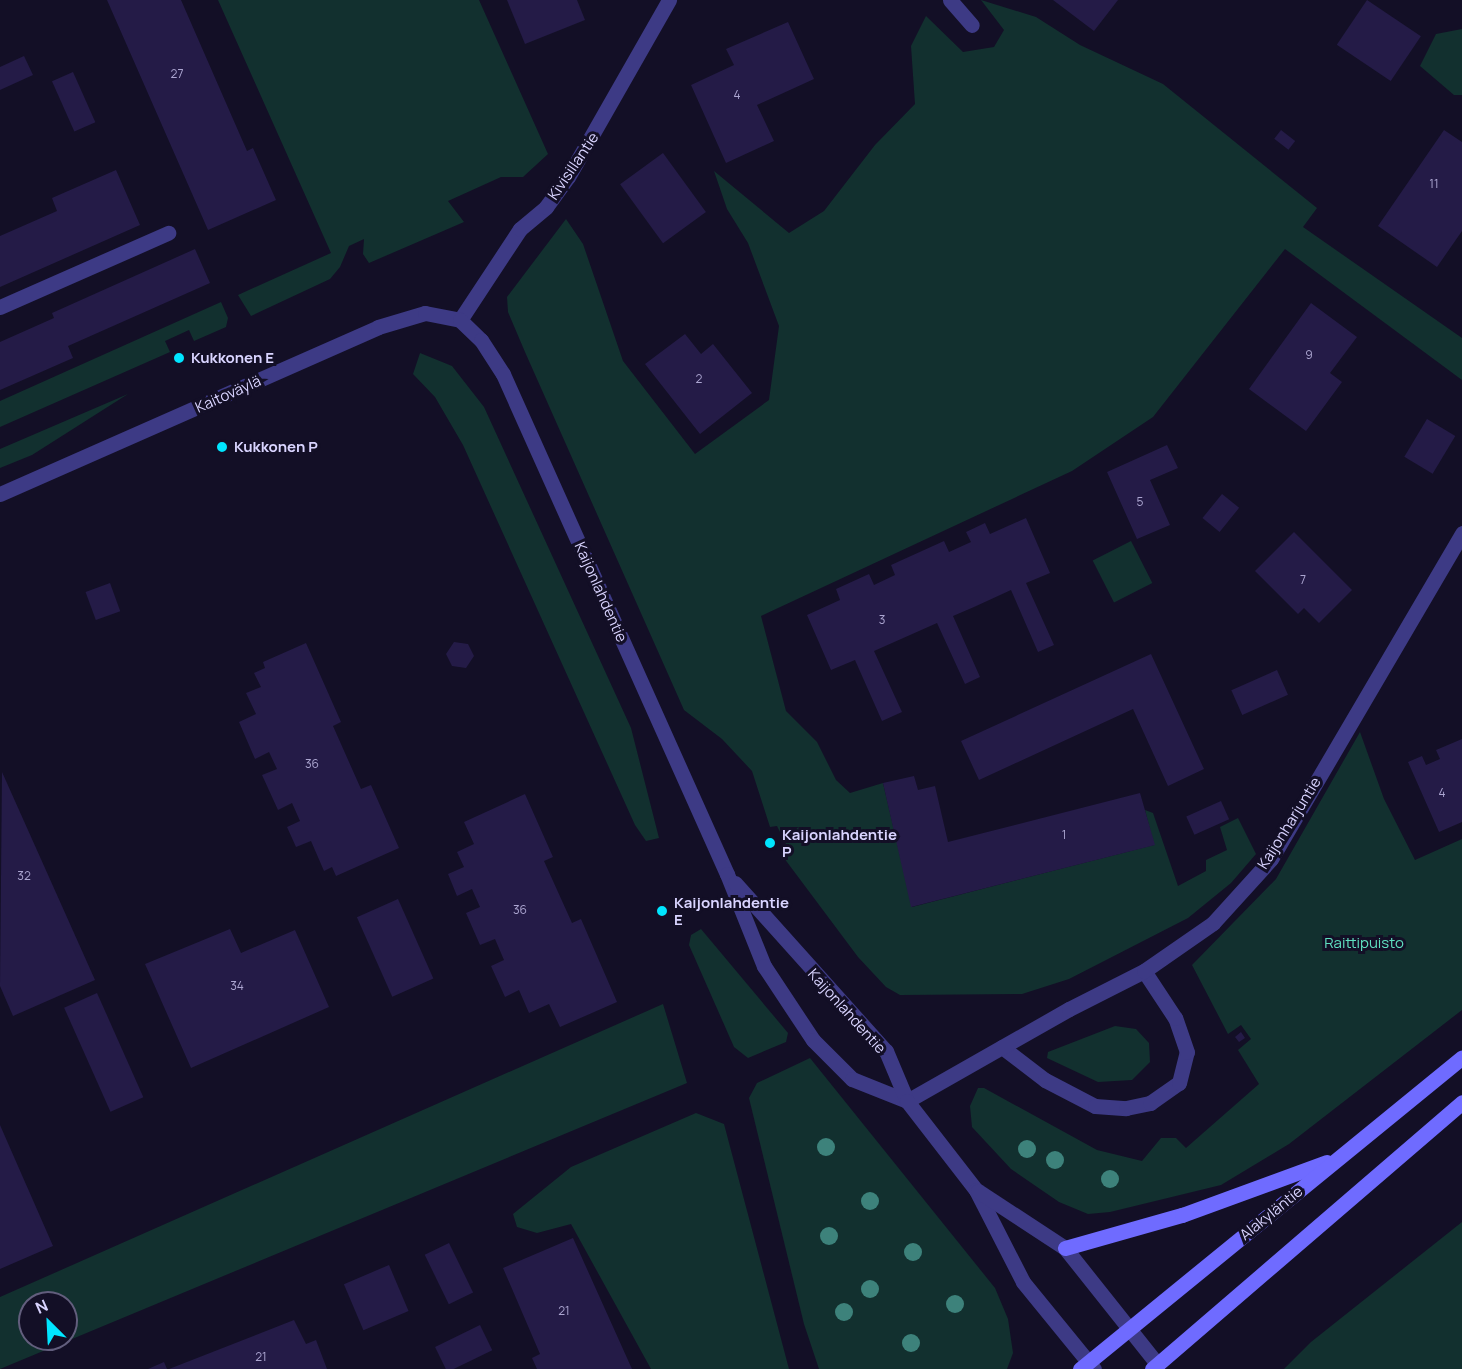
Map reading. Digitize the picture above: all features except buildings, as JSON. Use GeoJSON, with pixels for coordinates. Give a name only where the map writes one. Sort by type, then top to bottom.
{"type":"FeatureCollection","features":[{"type":"Feature","properties":{"kind":"main road","name":"Alakyläntie"},"geometry":{"type":"LineString","coordinates":[[1087,1367],[1129,1329],[1462,1058]]}},
{"type":"Feature","properties":{"kind":"main road"},"geometry":{"type":"LineString","coordinates":[[1157,1368],[1462,1102]]}},
{"type":"Feature","properties":{"kind":"main road"},"geometry":{"type":"LineString","coordinates":[[1065,1248],[1182,1215],[1338,1158]]}},
{"type":"Feature","properties":{"kind":"street","name":"Kivisillantie"},"geometry":{"type":"LineString","coordinates":[[460,320],[520,229],[546,207],[568,177],[669,0]]}},
{"type":"Feature","properties":{"kind":"street"},"geometry":{"type":"LineString","coordinates":[[950,0],[972,25]]}},
{"type":"Feature","properties":{"kind":"street"},"geometry":{"type":"LineString","coordinates":[[0,306],[168,233]]}},
{"type":"Feature","properties":{"kind":"street","name":"Kaitoväylä"},"geometry":{"type":"LineString","coordinates":[[0,494],[378,327],[425,313],[460,320]]}},
{"type":"Feature","properties":{"kind":"street","name":"Kaijonlahdentie"},"geometry":{"type":"LineString","coordinates":[[460,320],[482,340],[503,374],[727,874],[764,966],[813,1040],[852,1079],[907,1101]]}},
{"type":"Feature","properties":{"kind":"street","name":"Kaijonharjuntie"},"geometry":{"type":"LineString","coordinates":[[907,1101],[1144,971],[1213,923],[1271,859],[1462,533]]}},
{"type":"Feature","properties":{"kind":"street","name":"Kaijonlahdentie"},"geometry":{"type":"LineString","coordinates":[[727,874],[886,1051],[907,1101],[976,1190],[1023,1282],[1087,1367]]}},
{"type":"Feature","properties":{"kind":"street"},"geometry":{"type":"LineString","coordinates":[[1002,1047],[1046,1080],[1095,1106],[1126,1108],[1150,1103],[1179,1083],[1187,1052],[1175,1018],[1144,971]]}},
{"type":"Feature","properties":{"kind":"street","name":"Kaijonlahdentie"},"geometry":{"type":"LineString","coordinates":[[976,1190],[1065,1248],[1157,1368]]}},
{"type":"Feature","properties":{"kind":"green space"},"geometry":{"type":"Polygon","coordinates":[[[218,0],[479,0],[548,154],[523,177],[501,177],[448,201],[464,222],[369,263],[363,254],[364,239],[349,246],[340,267],[330,279],[251,316],[238,295],[331,253],[218,0]]]}},
{"type":"Feature","properties":{"kind":"green space"},"geometry":{"type":"Polygon","coordinates":[[[981,0],[1036,17],[1080,45],[1163,84],[1317,208],[1303,227],[1462,338],[1462,380],[1285,249],[1153,417],[1072,471],[761,616],[786,711],[817,742],[836,780],[850,793],[883,783],[912,907],[1154,845],[1145,810],[1153,813],[1178,886],[1206,871],[1206,860],[1227,850],[1220,827],[1238,818],[1256,854],[1231,883],[1188,918],[1069,979],[1022,994],[900,995],[886,987],[858,957],[781,854],[788,848],[777,826],[770,827],[752,771],[722,739],[684,710],[525,352],[508,312],[507,297],[566,219],[583,244],[623,361],[695,454],[769,400],[779,326],[748,243],[727,209],[714,171],[789,233],[824,211],[875,145],[915,104],[911,46],[926,16],[963,52],[994,47],[1004,30],[981,0]]]}},
{"type":"Feature","properties":{"kind":"green space"},"geometry":{"type":"Polygon","coordinates":[[[1462,29],[1462,95],[1454,95],[1420,66],[1436,34],[1462,29]]]}},
{"type":"Feature","properties":{"kind":"green space"},"geometry":{"type":"Polygon","coordinates":[[[221,302],[228,318],[226,327],[194,341],[189,330],[165,341],[170,352],[0,427],[0,401],[221,302]]]}},
{"type":"Feature","properties":{"kind":"green space"},"geometry":{"type":"Polygon","coordinates":[[[420,353],[452,366],[484,407],[631,728],[659,838],[646,841],[635,825],[463,445],[435,397],[413,374],[420,353]]]}},
{"type":"Feature","properties":{"kind":"green space"},"geometry":{"type":"Polygon","coordinates":[[[128,394],[32,455],[0,468],[0,449],[128,394]]]}},
{"type":"Feature","properties":{"kind":"green space"},"geometry":{"type":"Polygon","coordinates":[[[1131,541],[1152,583],[1114,602],[1093,561],[1131,541]]]}},
{"type":"Feature","properties":{"kind":"green space","name":"Raittipuisto"},"geometry":{"type":"Polygon","coordinates":[[[1360,732],[1384,799],[1415,860],[1462,839],[1462,1010],[1289,1144],[1221,1185],[1110,1212],[1088,1214],[1059,1202],[1011,1169],[972,1127],[970,1106],[978,1088],[984,1088],[1097,1150],[1142,1161],[1161,1138],[1176,1138],[1186,1148],[1259,1084],[1238,1050],[1251,1039],[1241,1025],[1228,1034],[1192,965],[1276,879],[1360,732]]]}},
{"type":"Feature","properties":{"kind":"green space"},"geometry":{"type":"Polygon","coordinates":[[[701,929],[788,1033],[786,1042],[748,1058],[734,1047],[689,945],[691,935],[701,929]]]}},
{"type":"Feature","properties":{"kind":"green space"},"geometry":{"type":"Polygon","coordinates":[[[663,1004],[687,1083],[78,1337],[78,1291],[18,1291],[18,1351],[43,1351],[0,1369],[0,1297],[663,1004]]]}},
{"type":"Feature","properties":{"kind":"green space"},"geometry":{"type":"Polygon","coordinates":[[[1115,1026],[1136,1029],[1149,1043],[1150,1062],[1132,1080],[1098,1082],[1047,1058],[1048,1052],[1115,1026]]]}},
{"type":"Feature","properties":{"kind":"green space"},"geometry":{"type":"Polygon","coordinates":[[[810,1058],[995,1288],[1008,1319],[1013,1353],[1007,1369],[819,1369],[804,1324],[749,1098],[757,1083],[810,1058]]]}},
{"type":"Feature","properties":{"kind":"green space"},"geometry":{"type":"Polygon","coordinates":[[[696,1113],[724,1124],[789,1369],[651,1369],[571,1224],[537,1233],[517,1227],[513,1214],[571,1167],[696,1113]]]}},
{"type":"Feature","properties":{"kind":"green space"},"geometry":{"type":"Polygon","coordinates":[[[1462,1222],[1462,1369],[1284,1369],[1311,1342],[1462,1222]]]}},
{"type":"Feature","properties":{"kind":"place","name":"Kukkonen E"},"geometry":{"type":"Point","coordinates":[179,358]}},
{"type":"Feature","properties":{"kind":"place","name":"Kukkonen P"},"geometry":{"type":"Point","coordinates":[222,447]}},
{"type":"Feature","properties":{"kind":"place","name":"Kaijonlahdentie P"},"geometry":{"type":"Point","coordinates":[770,843]}},
{"type":"Feature","properties":{"kind":"place","name":"Kaijonlahdentie E"},"geometry":{"type":"Point","coordinates":[662,911]}}]}
